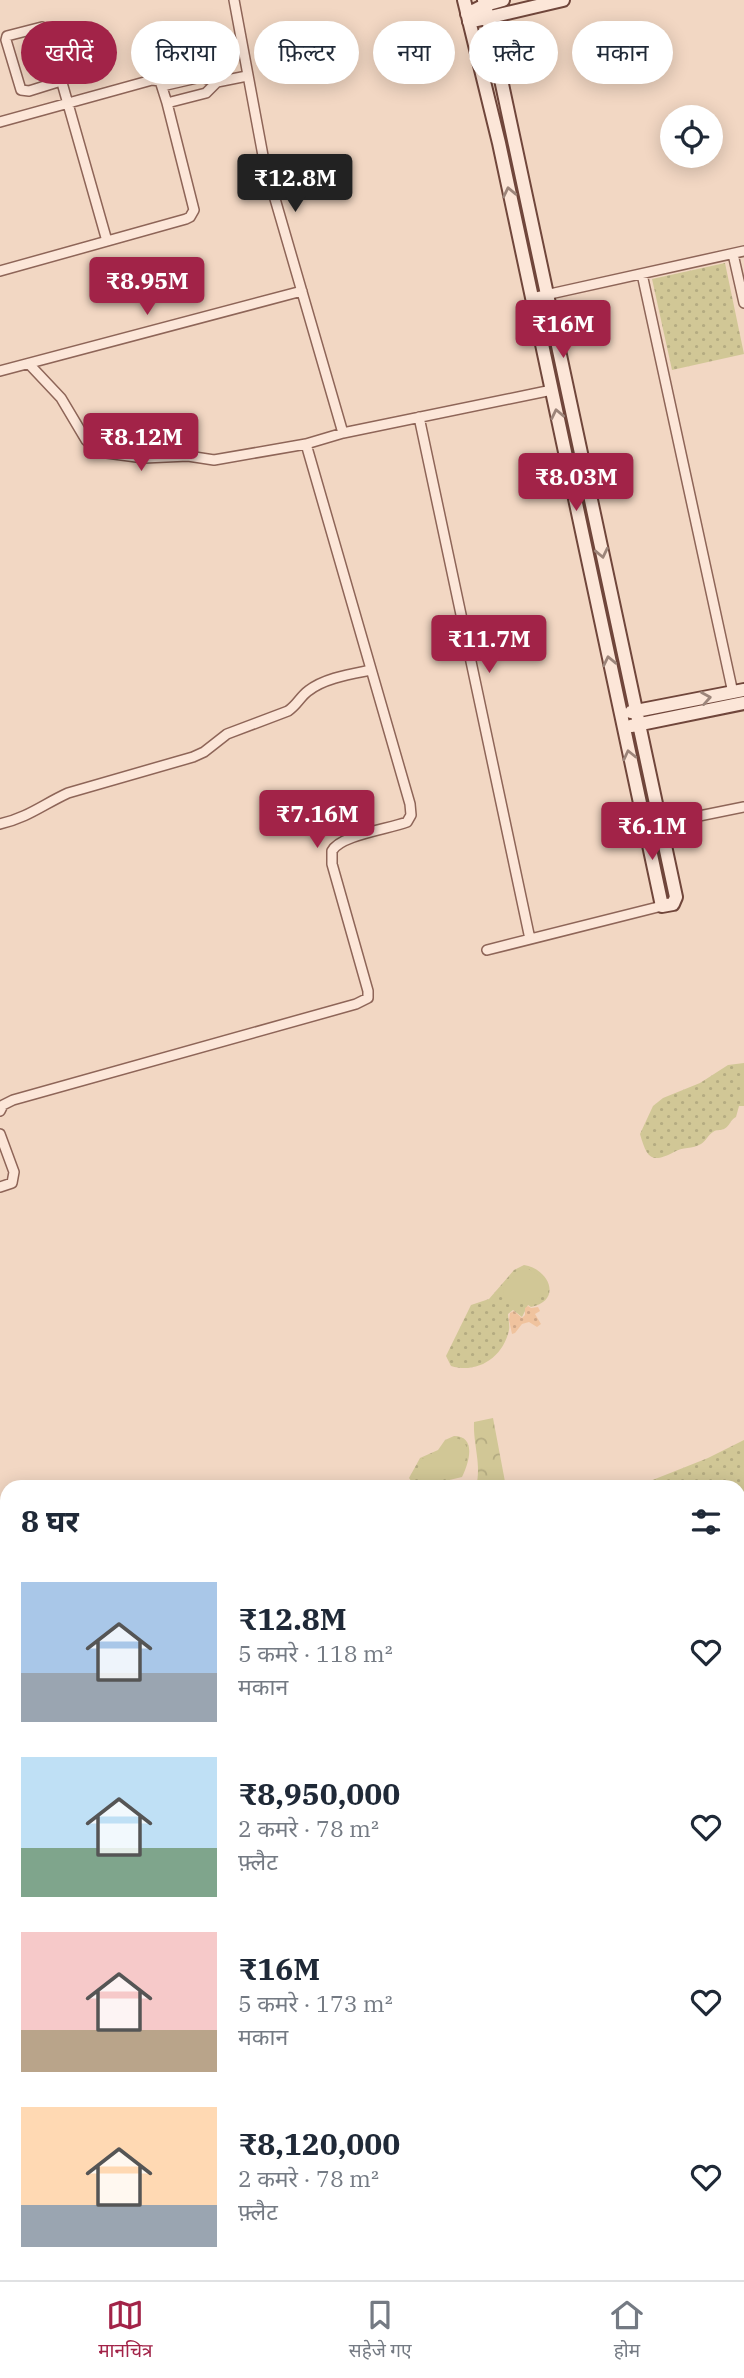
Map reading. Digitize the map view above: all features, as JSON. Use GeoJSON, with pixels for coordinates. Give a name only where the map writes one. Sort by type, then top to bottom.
{"type":"FeatureCollection","features":[{"type":"Feature","properties":{"kind":"street"},"geometry":{"type":"LineString","coordinates":[[234,0],[264,161],[343,433]]}},
{"type":"Feature","properties":{"kind":"street"},"geometry":{"type":"LineString","coordinates":[[464,0],[499,142],[662,906]]}},
{"type":"Feature","properties":{"kind":"street"},"geometry":{"type":"LineString","coordinates":[[468,18],[503,0]]}},
{"type":"Feature","properties":{"kind":"street"},"geometry":{"type":"LineString","coordinates":[[485,7],[563,0]]}},
{"type":"Feature","properties":{"kind":"street"},"geometry":{"type":"LineString","coordinates":[[485,7],[677,897],[673,904],[487,950]]}},
{"type":"Feature","properties":{"kind":"street"},"geometry":{"type":"LineString","coordinates":[[45,27],[61,81],[29,91],[21,90],[12,64],[7,36],[45,27]]}},
{"type":"Feature","properties":{"kind":"street"},"geometry":{"type":"LineString","coordinates":[[240,77],[247,76]]}},
{"type":"Feature","properties":{"kind":"street"},"geometry":{"type":"LineString","coordinates":[[0,122],[152,80],[160,81],[193,206],[192,214],[186,219],[0,271]]}},
{"type":"Feature","properties":{"kind":"street"},"geometry":{"type":"LineString","coordinates":[[62,84],[107,241]]}},
{"type":"Feature","properties":{"kind":"street"},"geometry":{"type":"LineString","coordinates":[[162,86],[171,84]]}},
{"type":"Feature","properties":{"kind":"street"},"geometry":{"type":"LineString","coordinates":[[167,103],[206,93],[215,84]]}},
{"type":"Feature","properties":{"kind":"street"},"geometry":{"type":"LineString","coordinates":[[532,298],[744,251]]}},
{"type":"Feature","properties":{"kind":"street"},"geometry":{"type":"LineString","coordinates":[[733,254],[744,303]]}},
{"type":"Feature","properties":{"kind":"street"},"geometry":{"type":"LineString","coordinates":[[620,714],[738,692],[642,274]]}},
{"type":"Feature","properties":{"kind":"street"},"geometry":{"type":"LineString","coordinates":[[0,371],[302,291]]}},
{"type":"Feature","properties":{"kind":"street"},"geometry":{"type":"LineString","coordinates":[[29,364],[61,398],[86,440],[99,452],[144,458],[188,456],[214,460],[306,444],[343,433],[552,390]]}},
{"type":"Feature","properties":{"kind":"street"},"geometry":{"type":"LineString","coordinates":[[419,417],[530,939]]}},
{"type":"Feature","properties":{"kind":"street"},"geometry":{"type":"LineString","coordinates":[[0,1111],[3,1105],[13,1100],[356,1004],[368,998],[332,864],[332,850],[337,843],[407,822],[411,815],[410,804],[306,444]]}},
{"type":"Feature","properties":{"kind":"street"},"geometry":{"type":"LineString","coordinates":[[0,824],[27,816],[50,800],[68,793],[193,757],[227,734],[288,711],[296,706],[307,691],[323,683],[371,670]]}},
{"type":"Feature","properties":{"kind":"street"},"geometry":{"type":"LineString","coordinates":[[623,728],[744,703]]}},
{"type":"Feature","properties":{"kind":"street"},"geometry":{"type":"LineString","coordinates":[[645,827],[744,807]]}},
{"type":"Feature","properties":{"kind":"street"},"geometry":{"type":"LineString","coordinates":[[0,1134],[14,1172],[12,1183],[0,1187]]}},
{"type":"Feature","properties":{"kind":"green space"},"geometry":{"type":"Polygon","coordinates":[[[725,263],[744,354],[672,370],[652,279],[725,263]]]}},
{"type":"Feature","properties":{"kind":"green space"},"geometry":{"type":"Polygon","coordinates":[[[744,1063],[744,1106],[739,1106],[736,1117],[728,1126],[713,1132],[698,1146],[680,1149],[660,1158],[648,1153],[640,1134],[653,1106],[663,1098],[700,1083],[728,1065],[744,1063]]]}},
{"type":"Feature","properties":{"kind":"green space"},"geometry":{"type":"Polygon","coordinates":[[[524,1265],[540,1272],[546,1278],[549,1285],[547,1298],[531,1307],[528,1305],[522,1317],[513,1310],[508,1314],[506,1340],[488,1362],[470,1368],[451,1366],[446,1356],[471,1305],[489,1299],[514,1270],[524,1265]]]}},
{"type":"Feature","properties":{"kind":"green space"},"geometry":{"type":"Polygon","coordinates":[[[527,1268],[542,1278],[547,1289],[544,1293],[538,1298],[525,1301],[503,1296],[504,1286],[521,1269],[527,1268]]]}},
{"type":"Feature","properties":{"kind":"green space"},"geometry":{"type":"Polygon","coordinates":[[[493,1418],[505,1480],[478,1480],[474,1422],[493,1418]]]}},
{"type":"Feature","properties":{"kind":"green space"},"geometry":{"type":"Polygon","coordinates":[[[454,1436],[466,1440],[469,1458],[462,1477],[449,1480],[410,1480],[409,1478],[420,1458],[438,1450],[445,1440],[454,1436]]]}},
{"type":"Feature","properties":{"kind":"green space"},"geometry":{"type":"Polygon","coordinates":[[[448,1440],[460,1440],[466,1447],[466,1457],[460,1474],[441,1480],[421,1480],[417,1472],[422,1459],[439,1451],[448,1440]]]}},
{"type":"Feature","properties":{"kind":"green space"},"geometry":{"type":"Polygon","coordinates":[[[744,1440],[744,1480],[653,1480],[744,1440]]]}},
{"type":"Feature","properties":{"kind":"sand"},"geometry":{"type":"Polygon","coordinates":[[[528,1306],[538,1307],[540,1311],[535,1314],[541,1324],[537,1327],[529,1322],[522,1324],[512,1334],[510,1313],[514,1311],[522,1318],[528,1306]]]}}]}
